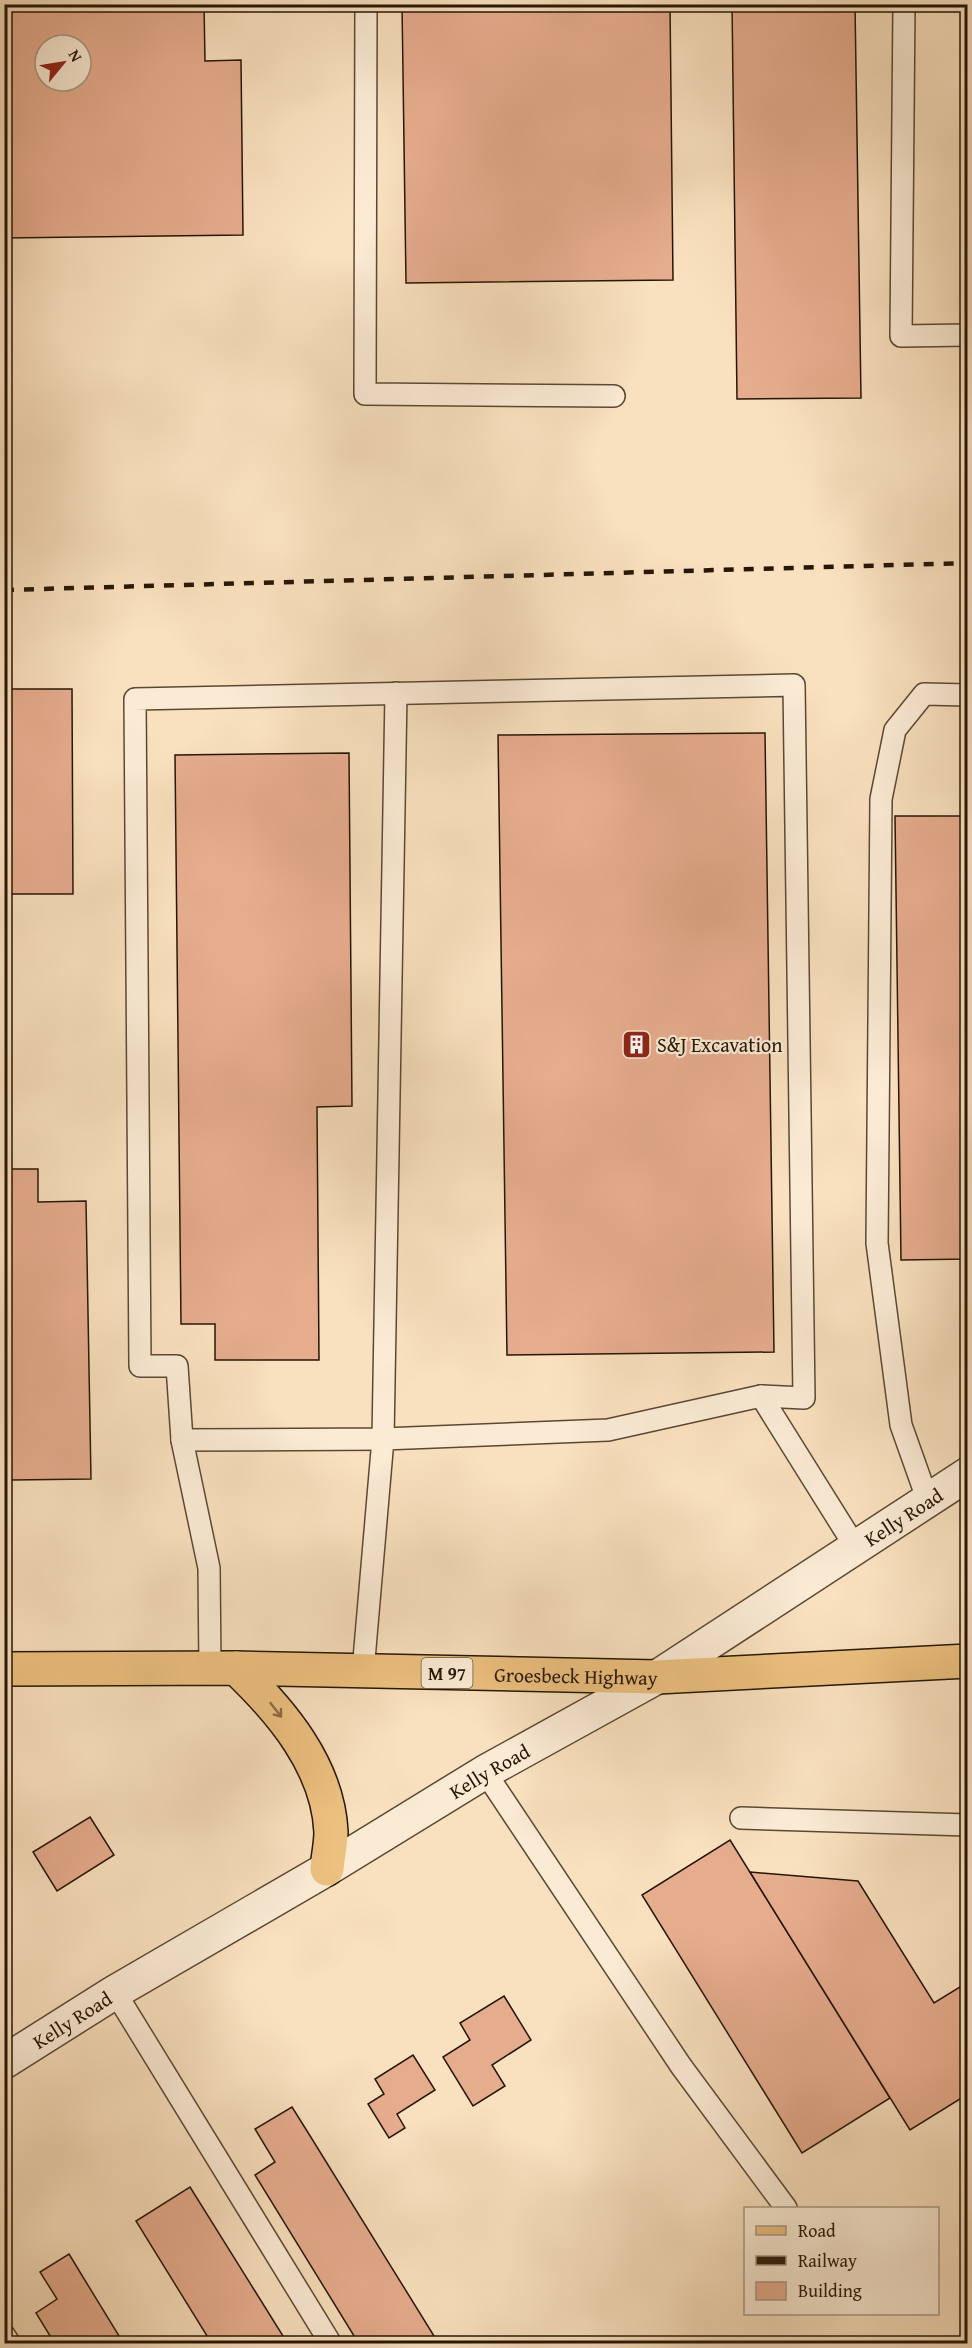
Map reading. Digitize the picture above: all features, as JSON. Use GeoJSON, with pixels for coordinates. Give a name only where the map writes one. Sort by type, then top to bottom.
{"type":"FeatureCollection","features":[{"type":"Feature","properties":{"kind":"main road","name":"Groesbeck Highway"},"geometry":{"type":"LineString","coordinates":[[4,1670],[223,1668],[657,1677],[968,1661]]}},
{"type":"Feature","properties":{"kind":"main road"},"geometry":{"type":"LineString","coordinates":[[223,1668],[265,1695],[310,1759],[324,1793],[331,1832],[327,1869]]}},
{"type":"Feature","properties":{"kind":"street","name":"Kelly Road"},"geometry":{"type":"LineString","coordinates":[[4,2062],[115,1992],[327,1869],[485,1772],[657,1677],[968,1474]]}},
{"type":"Feature","properties":{"kind":"lane"},"geometry":{"type":"LineString","coordinates":[[366,4],[365,394],[614,396]]}},
{"type":"Feature","properties":{"kind":"lane"},"geometry":{"type":"LineString","coordinates":[[904,4],[901,336],[968,335]]}},
{"type":"Feature","properties":{"kind":"lane"},"geometry":{"type":"LineString","coordinates":[[182,1440],[382,1438],[608,1430],[761,1396],[804,1398],[794,685],[135,699],[140,1366],[177,1366],[182,1440],[209,1568],[223,1668]]}},
{"type":"Feature","properties":{"kind":"lane"},"geometry":{"type":"LineString","coordinates":[[363,1671],[382,1438],[396,693]]}},
{"type":"Feature","properties":{"kind":"lane"},"geometry":{"type":"LineString","coordinates":[[928,1500],[901,1425],[877,1243],[881,800],[895,730],[924,694],[968,695]]}},
{"type":"Feature","properties":{"kind":"lane"},"geometry":{"type":"LineString","coordinates":[[761,1396],[856,1548]]}},
{"type":"Feature","properties":{"kind":"lane"},"geometry":{"type":"LineString","coordinates":[[485,1772],[681,2067],[785,2207]]}},
{"type":"Feature","properties":{"kind":"lane"},"geometry":{"type":"LineString","coordinates":[[741,1818],[968,1826]]}},
{"type":"Feature","properties":{"kind":"lane"},"geometry":{"type":"LineString","coordinates":[[115,1992],[331,2343]]}},
{"type":"Feature","properties":{"kind":"lane"},"geometry":{"type":"LineString","coordinates":[[4,2335],[10,2343]]}},
{"type":"Feature","properties":{"kind":"building"},"geometry":{"type":"Polygon","coordinates":[[[4,4],[204,4],[205,61],[241,60],[243,235],[4,238],[4,4]]]}},
{"type":"Feature","properties":{"kind":"building"},"geometry":{"type":"Polygon","coordinates":[[[402,4],[670,4],[673,280],[406,283],[402,4]]]}},
{"type":"Feature","properties":{"kind":"building"},"geometry":{"type":"Polygon","coordinates":[[[732,4],[855,4],[861,398],[737,399],[732,4]]]}},
{"type":"Feature","properties":{"kind":"building"},"geometry":{"type":"Polygon","coordinates":[[[4,689],[72,689],[73,894],[4,894],[4,689]]]}},
{"type":"Feature","properties":{"kind":"building","name":"S&J Excavation"},"geometry":{"type":"Polygon","coordinates":[[[765,733],[774,1352],[507,1355],[498,735],[765,733]]]}},
{"type":"Feature","properties":{"kind":"building"},"geometry":{"type":"Polygon","coordinates":[[[349,753],[352,1106],[317,1107],[319,1360],[215,1360],[215,1324],[181,1324],[175,755],[349,753]]]}},
{"type":"Feature","properties":{"kind":"building"},"geometry":{"type":"Polygon","coordinates":[[[895,816],[968,816],[968,1259],[901,1260],[895,816]]]}},
{"type":"Feature","properties":{"kind":"building"},"geometry":{"type":"Polygon","coordinates":[[[6,1169],[38,1169],[38,1202],[86,1201],[91,1479],[11,1480],[6,1169]]]}},
{"type":"Feature","properties":{"kind":"building"},"geometry":{"type":"Polygon","coordinates":[[[90,1817],[114,1855],[57,1891],[33,1852],[90,1817]]]}},
{"type":"Feature","properties":{"kind":"building"},"geometry":{"type":"Polygon","coordinates":[[[730,1840],[890,2098],[802,2153],[642,1895],[730,1840]]]}},
{"type":"Feature","properties":{"kind":"building"},"geometry":{"type":"Polygon","coordinates":[[[750,1872],[858,1881],[934,2003],[968,1982],[968,2094],[910,2130],[750,1872]]]}},
{"type":"Feature","properties":{"kind":"building"},"geometry":{"type":"Polygon","coordinates":[[[504,1996],[531,2040],[492,2065],[505,2086],[473,2106],[443,2057],[470,2040],[460,2023],[504,1996]]]}},
{"type":"Feature","properties":{"kind":"building"},"geometry":{"type":"Polygon","coordinates":[[[413,2055],[435,2090],[397,2114],[405,2128],[389,2138],[368,2104],[384,2094],[375,2079],[413,2055]]]}},
{"type":"Feature","properties":{"kind":"building"},"geometry":{"type":"Polygon","coordinates":[[[292,2107],[439,2344],[359,2344],[255,2175],[275,2162],[255,2129],[292,2107]]]}},
{"type":"Feature","properties":{"kind":"building"},"geometry":{"type":"Polygon","coordinates":[[[190,2187],[288,2344],[212,2344],[136,2221],[190,2187]]]}},
{"type":"Feature","properties":{"kind":"building"},"geometry":{"type":"Polygon","coordinates":[[[69,2254],[124,2344],[55,2344],[36,2313],[57,2299],[40,2272],[69,2254]]]}},
{"type":"Feature","properties":{"kind":"railway"},"geometry":{"type":"LineString","coordinates":[[4,590],[968,563]]}},
{"type":"Feature","properties":{"kind":"place","name":"S&J Excavation"},"geometry":{"type":"Point","coordinates":[636,1044]}}]}
